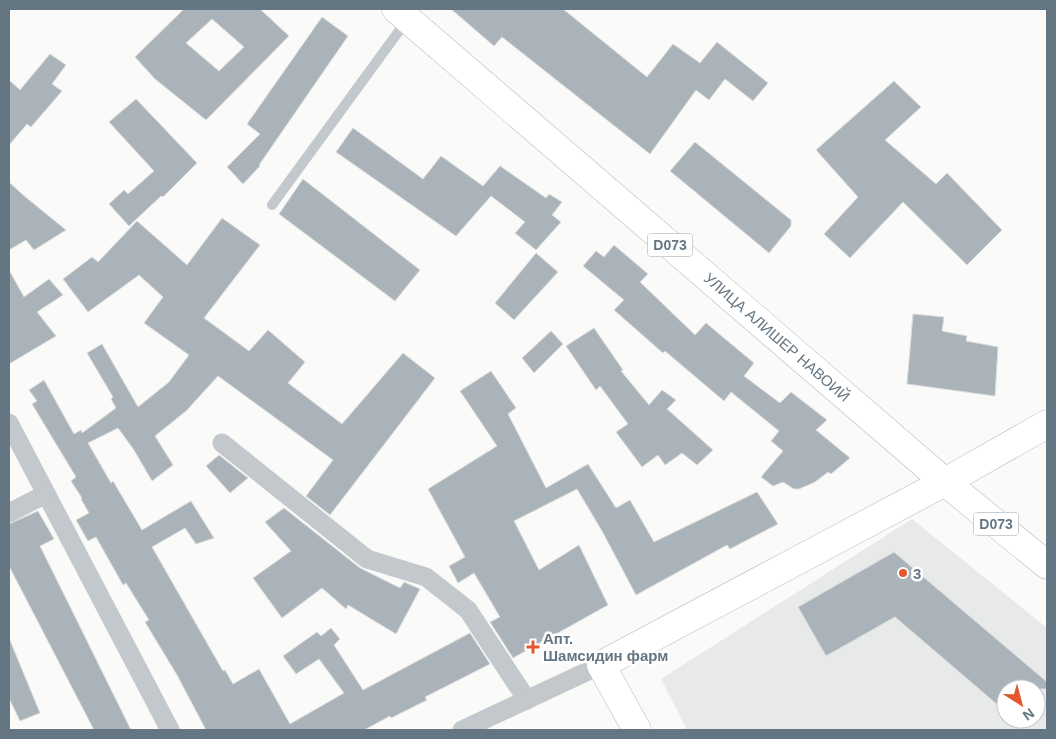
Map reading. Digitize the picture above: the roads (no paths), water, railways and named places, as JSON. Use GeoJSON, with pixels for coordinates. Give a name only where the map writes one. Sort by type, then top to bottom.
{"type":"FeatureCollection","features":[{"type":"Feature","properties":{"kind":"main road","name":"УЛИЦА АЛИШЕР НАВОИЙ"},"geometry":{"type":"LineString","coordinates":[[401,14],[945,482],[1047,566]]}},
{"type":"Feature","properties":{"kind":"main road"},"geometry":{"type":"LineString","coordinates":[[637,730],[602,665],[945,482],[1047,424]]}},
{"type":"Feature","properties":{"kind":"street"},"geometry":{"type":"LineString","coordinates":[[9,424],[170,730]]}},
{"type":"Feature","properties":{"kind":"street"},"geometry":{"type":"LineString","coordinates":[[222,443],[367,559],[426,576],[468,610],[527,700]]}},
{"type":"Feature","properties":{"kind":"street"},"geometry":{"type":"LineString","coordinates":[[9,513],[46,494]]}},
{"type":"Feature","properties":{"kind":"street"},"geometry":{"type":"LineString","coordinates":[[462,730],[602,665]]}},
{"type":"Feature","properties":{"kind":"lane"},"geometry":{"type":"LineString","coordinates":[[272,205],[401,14]]}},
{"type":"Feature","properties":{"kind":"place","name":"3"},"geometry":{"type":"Point","coordinates":[903,573]}},
{"type":"Feature","properties":{"kind":"place","name":"Апт. Шамсидин фарм"},"geometry":{"type":"Point","coordinates":[533,647]}}]}
